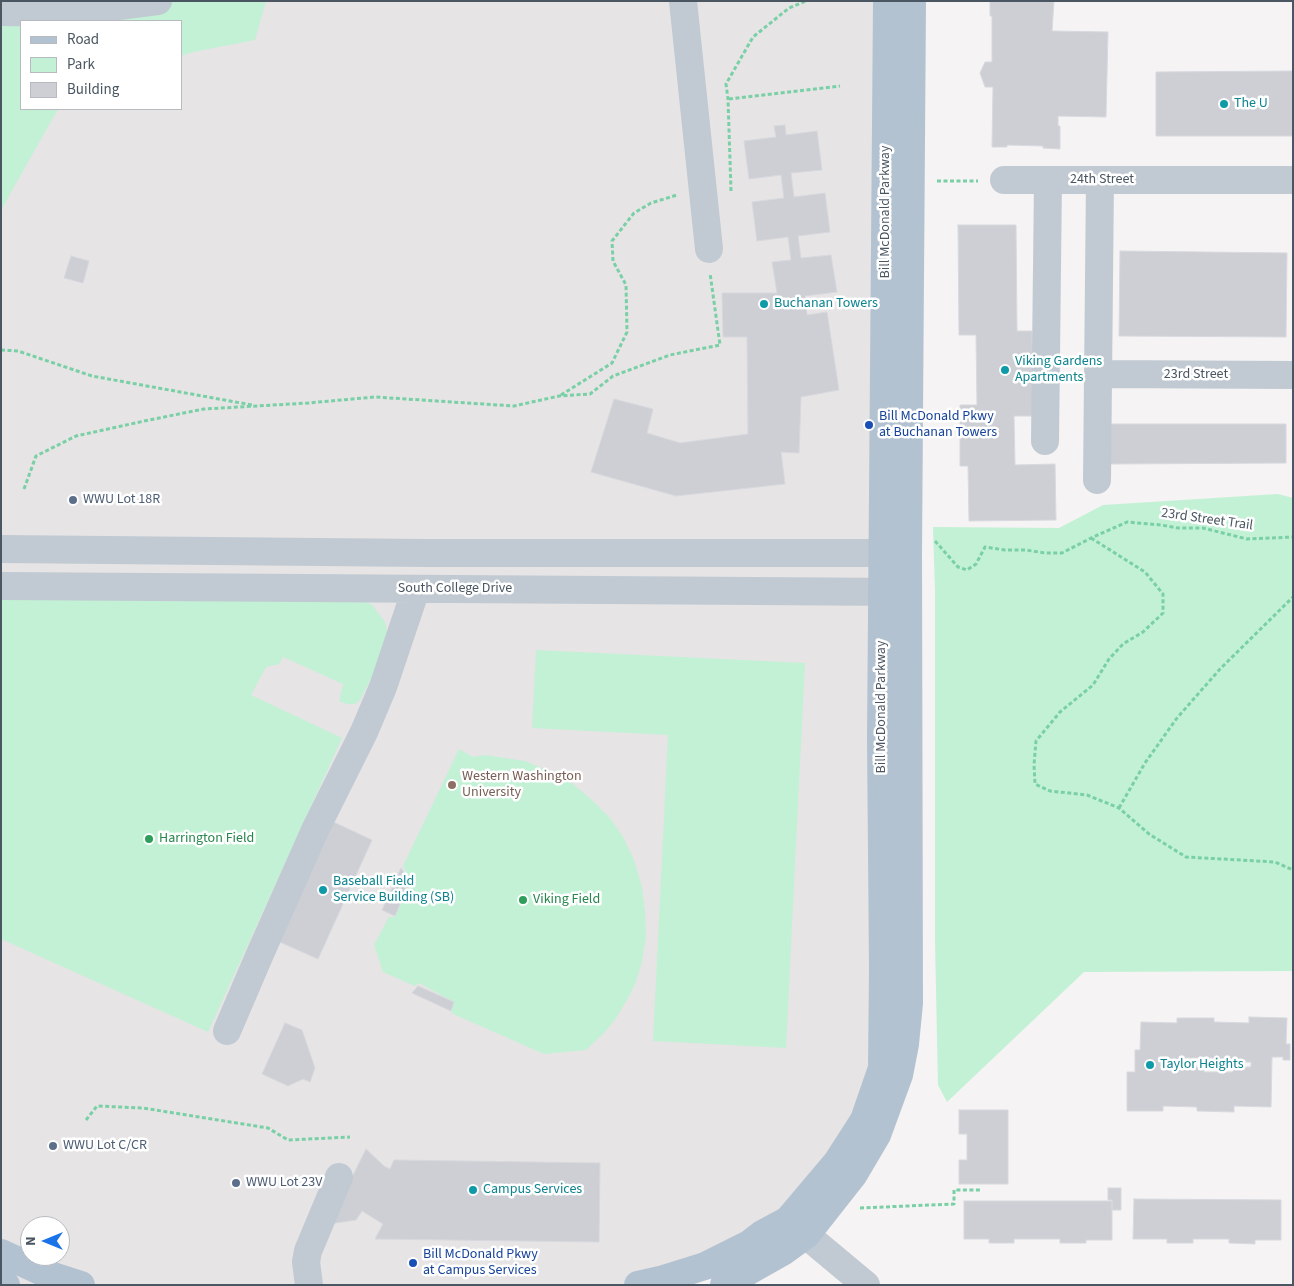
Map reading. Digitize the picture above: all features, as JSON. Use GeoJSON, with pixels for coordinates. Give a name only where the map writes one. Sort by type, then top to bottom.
{"type":"FeatureCollection","features":[{"type":"Feature","properties":{"kind":"main road","name":"Bill McDonald Parkway"},"geometry":{"type":"LineString","coordinates":[[724,1285],[784,1251],[797,1228],[854,1174],[877,1135],[899,1075],[905,1044],[909,1003],[895,592],[887,1]]}},
{"type":"Feature","properties":{"kind":"main road","name":"Bill McDonald Parkway"},"geometry":{"type":"LineString","coordinates":[[895,554],[911,181],[912,1]]}},
{"type":"Feature","properties":{"kind":"main road","name":"Bill McDonald Parkway"},"geometry":{"type":"LineString","coordinates":[[638,1285],[705,1266],[749,1244],[762,1234],[797,1228]]}},
{"type":"Feature","properties":{"kind":"main road"},"geometry":{"type":"LineString","coordinates":[[1,1253],[47,1274],[81,1285]]}},
{"type":"Feature","properties":{"kind":"main road"},"geometry":{"type":"LineString","coordinates":[[1,1282],[6,1285]]}},
{"type":"Feature","properties":{"kind":"street"},"geometry":{"type":"LineString","coordinates":[[1,12],[63,13],[158,1]]}},
{"type":"Feature","properties":{"kind":"street"},"geometry":{"type":"LineString","coordinates":[[683,1],[709,249]]}},
{"type":"Feature","properties":{"kind":"street","name":"24th Street"},"geometry":{"type":"LineString","coordinates":[[1004,180],[1293,180]]}},
{"type":"Feature","properties":{"kind":"street"},"geometry":{"type":"LineString","coordinates":[[1045,440],[1048,180]]}},
{"type":"Feature","properties":{"kind":"street"},"geometry":{"type":"LineString","coordinates":[[1097,480],[1100,180]]}},
{"type":"Feature","properties":{"kind":"street","name":"23rd Street"},"geometry":{"type":"LineString","coordinates":[[1099,374],[1293,375]]}},
{"type":"Feature","properties":{"kind":"street"},"geometry":{"type":"LineString","coordinates":[[1,550],[895,554]]}},
{"type":"Feature","properties":{"kind":"street","name":"South College Drive"},"geometry":{"type":"LineString","coordinates":[[1,586],[895,592]]}},
{"type":"Feature","properties":{"kind":"street"},"geometry":{"type":"LineString","coordinates":[[227,1031],[316,828],[364,732],[383,687],[416,589]]}},
{"type":"Feature","properties":{"kind":"street"},"geometry":{"type":"LineString","coordinates":[[308,1285],[306,1262],[308,1251],[339,1177]]}},
{"type":"Feature","properties":{"kind":"street"},"geometry":{"type":"LineString","coordinates":[[797,1228],[866,1285]]}},
{"type":"Feature","properties":{"kind":"path"},"geometry":{"type":"LineString","coordinates":[[726,84],[753,36],[789,8],[806,1]]}},
{"type":"Feature","properties":{"kind":"path"},"geometry":{"type":"LineString","coordinates":[[728,99],[840,86]]}},
{"type":"Feature","properties":{"kind":"path"},"geometry":{"type":"LineString","coordinates":[[559,396],[612,363],[627,332],[626,285],[613,261],[612,241],[634,213],[651,203],[680,194],[710,181],[730,163]]}},
{"type":"Feature","properties":{"kind":"path"},"geometry":{"type":"LineString","coordinates":[[911,181],[1004,180]]}},
{"type":"Feature","properties":{"kind":"path"},"geometry":{"type":"LineString","coordinates":[[24,489],[36,456],[76,436],[149,420],[204,409],[375,397],[514,406],[559,396],[590,394],[613,376],[670,355],[720,345]]}},
{"type":"Feature","properties":{"kind":"path"},"geometry":{"type":"LineString","coordinates":[[1,350],[18,351],[92,376],[258,406]]}},
{"type":"Feature","properties":{"kind":"path","name":"23rd Street Trail"},"geometry":{"type":"LineString","coordinates":[[935,540],[958,567],[967,570],[976,564],[985,547],[1062,553],[1127,522],[1178,528],[1204,528],[1246,540],[1293,537]]}},
{"type":"Feature","properties":{"kind":"path"},"geometry":{"type":"LineString","coordinates":[[1091,538],[1145,572],[1163,594],[1163,613],[1143,632],[1123,644],[1109,659],[1093,685],[1060,712],[1036,741],[1035,784],[1050,792],[1087,795],[1119,808],[1149,834],[1186,857],[1275,862],[1293,870]]}},
{"type":"Feature","properties":{"kind":"path"},"geometry":{"type":"LineString","coordinates":[[1119,808],[1145,763],[1177,718],[1220,669],[1293,597]]}},
{"type":"Feature","properties":{"kind":"path"},"geometry":{"type":"LineString","coordinates":[[86,1120],[96,1106],[143,1108],[268,1128],[288,1140],[350,1137]]}},
{"type":"Feature","properties":{"kind":"path"},"geometry":{"type":"LineString","coordinates":[[854,1209],[954,1204],[954,1190],[982,1190]]}},
{"type":"Feature","properties":{"kind":"shaded area","name":"Western Washington University"},"geometry":{"type":"Polygon","coordinates":[[[1,1],[901,1],[870,1132],[803,1224],[654,1285],[1,1285],[1,1]]]}},
{"type":"Feature","properties":{"kind":"green space"},"geometry":{"type":"Polygon","coordinates":[[[1,1],[266,1],[255,40],[182,56],[182,20],[20,20],[20,110],[57,110],[1,210],[1,1]]]}},
{"type":"Feature","properties":{"kind":"green space"},"geometry":{"type":"Polygon","coordinates":[[[1278,494],[1293,498],[1293,971],[1084,972],[947,1102],[938,1085],[935,941],[935,592],[933,527],[1059,528],[1103,505],[1278,494]]]}},
{"type":"Feature","properties":{"kind":"green space","name":"Harrington Field"},"geometry":{"type":"Polygon","coordinates":[[[1,599],[363,600],[372,605],[385,622],[388,635],[386,649],[360,700],[355,704],[339,701],[343,684],[283,657],[279,664],[266,667],[251,695],[342,738],[208,1032],[1,939],[1,599]]]}},
{"type":"Feature","properties":{"kind":"green space"},"geometry":{"type":"Polygon","coordinates":[[[536,650],[805,663],[786,1048],[653,1041],[668,735],[532,728],[536,650]]]}},
{"type":"Feature","properties":{"kind":"green space","name":"Viking Field"},"geometry":{"type":"Polygon","coordinates":[[[459,749],[473,757],[485,755],[525,761],[573,784],[610,818],[623,837],[634,860],[642,887],[645,912],[646,936],[642,961],[636,982],[616,1018],[605,1032],[586,1050],[544,1054],[451,1013],[454,1002],[419,983],[415,986],[383,972],[374,945],[389,917],[395,917],[411,881],[403,866],[459,749]]]}},
{"type":"Feature","properties":{"kind":"building"},"geometry":{"type":"Polygon","coordinates":[[[990,1],[1054,1],[1052,31],[1108,32],[1106,117],[1058,116],[1060,149],[1043,148],[1043,146],[1007,145],[1007,147],[992,147],[993,87],[985,87],[980,73],[985,62],[992,62],[992,16],[990,16],[990,1]]]}},
{"type":"Feature","properties":{"kind":"building","name":"The U"},"geometry":{"type":"Polygon","coordinates":[[[1293,71],[1293,136],[1156,136],[1156,72],[1293,71]]]}},
{"type":"Feature","properties":{"kind":"building","name":"Buchanan Towers"},"geometry":{"type":"Polygon","coordinates":[[[785,125],[786,135],[817,131],[822,170],[791,173],[794,197],[825,193],[830,232],[798,236],[801,258],[831,255],[837,292],[805,296],[807,315],[827,312],[839,390],[801,397],[799,453],[781,452],[785,484],[676,496],[591,472],[614,399],[653,409],[647,433],[680,443],[748,434],[747,337],[723,337],[722,293],[777,293],[772,262],[791,260],[788,237],[757,241],[752,202],[784,198],[781,175],[749,179],[744,141],[776,137],[774,126],[785,125]]]}},
{"type":"Feature","properties":{"kind":"building","name":"Viking Gardens Apartments"},"geometry":{"type":"Polygon","coordinates":[[[958,225],[1016,225],[1017,331],[1032,331],[1033,416],[1014,416],[1015,465],[1055,464],[1056,520],[969,521],[968,466],[960,466],[960,405],[977,405],[976,335],[959,335],[958,225]]]}},
{"type":"Feature","properties":{"kind":"building"},"geometry":{"type":"Polygon","coordinates":[[[1120,251],[1287,253],[1286,337],[1119,336],[1120,251]]]}},
{"type":"Feature","properties":{"kind":"building"},"geometry":{"type":"Polygon","coordinates":[[[71,256],[89,261],[83,283],[64,278],[71,256]]]}},
{"type":"Feature","properties":{"kind":"building"},"geometry":{"type":"Polygon","coordinates":[[[1109,424],[1286,424],[1286,463],[1109,464],[1109,424]]]}},
{"type":"Feature","properties":{"kind":"building","name":"Baseball Field Service Building (SB)"},"geometry":{"type":"Polygon","coordinates":[[[327,819],[372,840],[318,959],[273,939],[327,819]]]}},
{"type":"Feature","properties":{"kind":"building"},"geometry":{"type":"Polygon","coordinates":[[[401,868],[410,881],[395,916],[382,910],[401,868]]]}},
{"type":"Feature","properties":{"kind":"building"},"geometry":{"type":"Polygon","coordinates":[[[418,986],[454,1002],[451,1011],[412,993],[418,986]]]}},
{"type":"Feature","properties":{"kind":"building","name":"Taylor Heights"},"geometry":{"type":"Polygon","coordinates":[[[1249,1017],[1287,1018],[1286,1044],[1290,1044],[1290,1060],[1283,1060],[1283,1057],[1272,1057],[1271,1107],[1234,1106],[1234,1112],[1197,1111],[1197,1107],[1163,1106],[1163,1111],[1127,1111],[1127,1072],[1135,1072],[1135,1050],[1140,1050],[1141,1022],[1177,1023],[1177,1018],[1214,1018],[1214,1022],[1249,1023],[1249,1017]],[[1182,1058],[1182,1062],[1166,1062],[1166,1067],[1204,1067],[1204,1072],[1233,1072],[1233,1067],[1251,1067],[1251,1062],[1212,1062],[1212,1058],[1182,1058]]]}},
{"type":"Feature","properties":{"kind":"building"},"geometry":{"type":"Polygon","coordinates":[[[285,1023],[302,1030],[315,1068],[310,1082],[303,1079],[288,1086],[262,1074],[285,1023]]]}},
{"type":"Feature","properties":{"kind":"building"},"geometry":{"type":"Polygon","coordinates":[[[959,1110],[1008,1110],[1008,1184],[959,1184],[959,1160],[967,1160],[967,1134],[959,1134],[959,1110]]]}},
{"type":"Feature","properties":{"kind":"building","name":"Campus Services"},"geometry":{"type":"Polygon","coordinates":[[[366,1149],[384,1166],[390,1169],[394,1160],[600,1163],[599,1242],[375,1239],[383,1224],[362,1211],[356,1220],[329,1224],[366,1149]]]}},
{"type":"Feature","properties":{"kind":"building"},"geometry":{"type":"Polygon","coordinates":[[[1108,1188],[1121,1188],[1121,1210],[1112,1210],[1112,1200],[1108,1200],[1108,1188]]]}},
{"type":"Feature","properties":{"kind":"building"},"geometry":{"type":"Polygon","coordinates":[[[1134,1199],[1281,1200],[1281,1240],[1255,1240],[1255,1244],[1229,1243],[1229,1239],[1193,1239],[1193,1243],[1167,1243],[1167,1239],[1133,1239],[1134,1199]]]}},
{"type":"Feature","properties":{"kind":"building"},"geometry":{"type":"Polygon","coordinates":[[[964,1201],[1112,1201],[1112,1240],[1060,1243],[1060,1239],[1014,1239],[1014,1243],[989,1243],[989,1239],[964,1239],[964,1201]]]}},
{"type":"Feature","properties":{"kind":"place","name":"The U"},"geometry":{"type":"Point","coordinates":[1224,104]}},
{"type":"Feature","properties":{"kind":"place","name":"Buchanan Towers"},"geometry":{"type":"Point","coordinates":[764,304]}},
{"type":"Feature","properties":{"kind":"place","name":"Viking Gardens Apartments"},"geometry":{"type":"Point","coordinates":[1005,370]}},
{"type":"Feature","properties":{"kind":"place","name":"Bill McDonald Pkwy at Buchanan Towers"},"geometry":{"type":"Point","coordinates":[869,425]}},
{"type":"Feature","properties":{"kind":"place","name":"WWU Lot 18R"},"geometry":{"type":"Point","coordinates":[73,500]}},
{"type":"Feature","properties":{"kind":"place","name":"Western Washington University"},"geometry":{"type":"Point","coordinates":[452,785]}},
{"type":"Feature","properties":{"kind":"place","name":"Harrington Field"},"geometry":{"type":"Point","coordinates":[149,839]}},
{"type":"Feature","properties":{"kind":"place","name":"Baseball Field Service Building (SB)"},"geometry":{"type":"Point","coordinates":[323,890]}},
{"type":"Feature","properties":{"kind":"place","name":"Viking Field"},"geometry":{"type":"Point","coordinates":[523,900]}},
{"type":"Feature","properties":{"kind":"place","name":"Taylor Heights"},"geometry":{"type":"Point","coordinates":[1150,1065]}},
{"type":"Feature","properties":{"kind":"place","name":"WWU Lot C/CR"},"geometry":{"type":"Point","coordinates":[53,1146]}},
{"type":"Feature","properties":{"kind":"place","name":"WWU Lot 23V"},"geometry":{"type":"Point","coordinates":[236,1183]}},
{"type":"Feature","properties":{"kind":"place","name":"Campus Services"},"geometry":{"type":"Point","coordinates":[473,1190]}},
{"type":"Feature","properties":{"kind":"place","name":"Bill McDonald Pkwy at Campus Services"},"geometry":{"type":"Point","coordinates":[413,1263]}}]}
